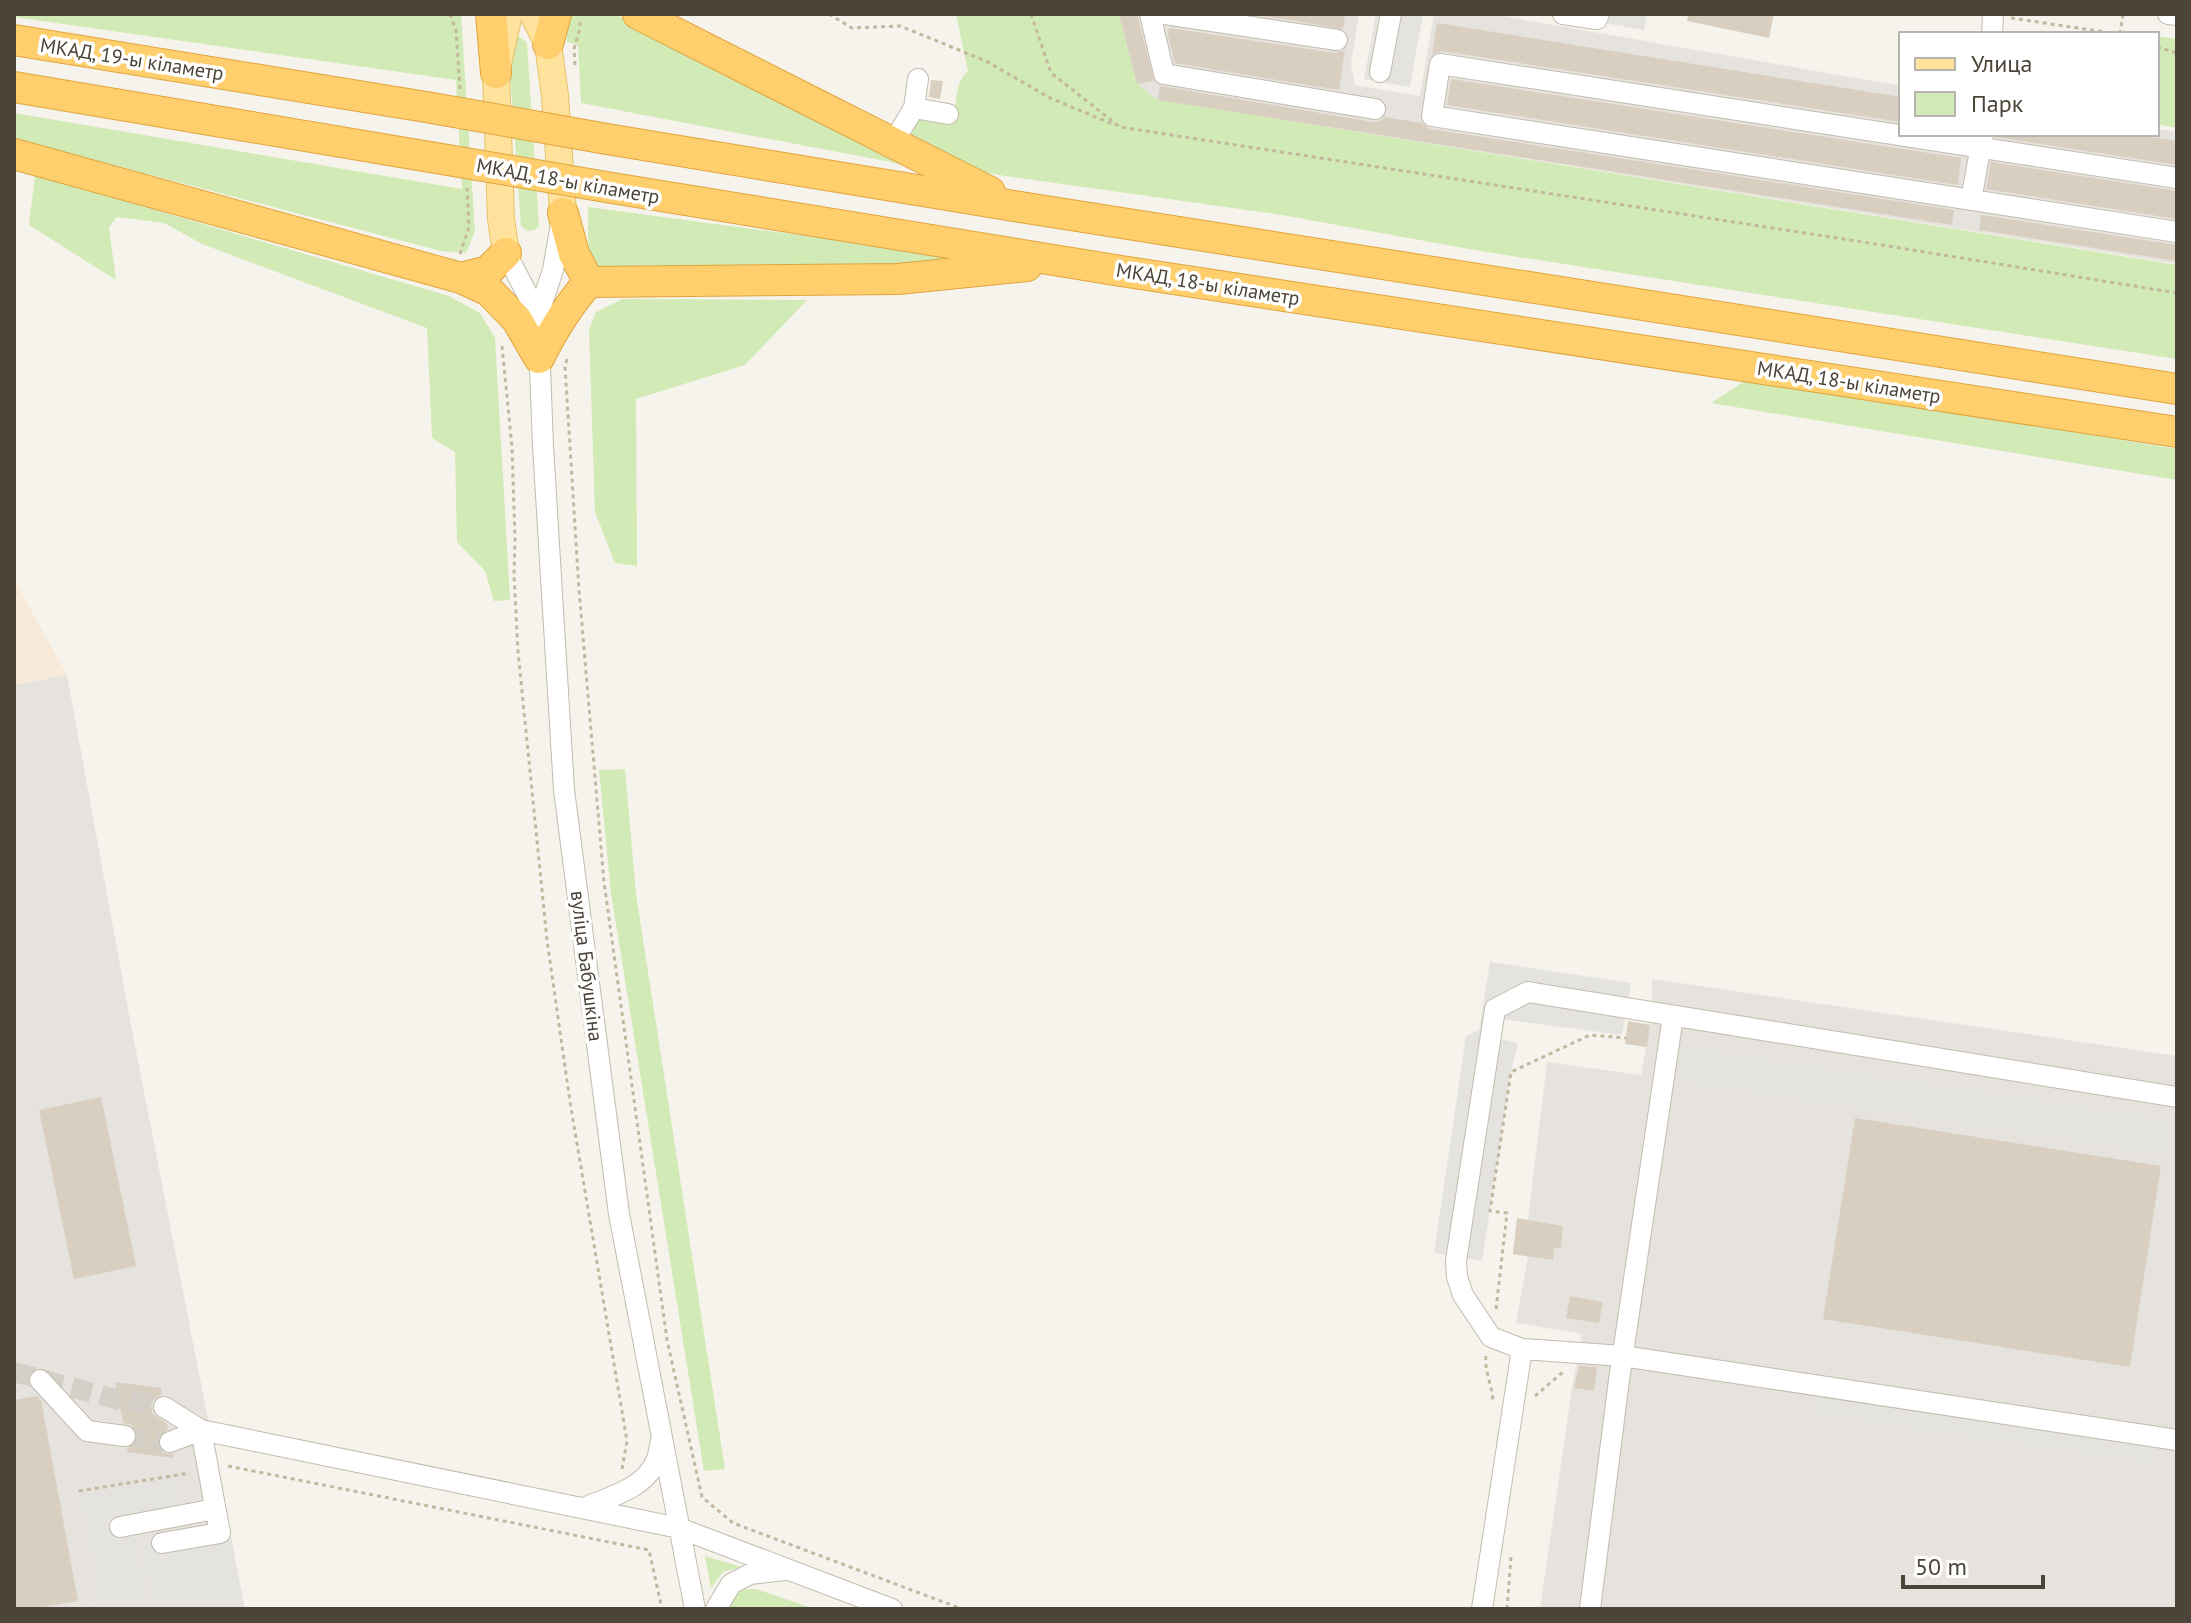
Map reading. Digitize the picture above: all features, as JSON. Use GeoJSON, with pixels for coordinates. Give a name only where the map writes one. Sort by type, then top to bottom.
{"type":"FeatureCollection","features":[{"type":"Feature","properties":{"kind":"highway"},"geometry":{"type":"LineString","coordinates":[[491,14],[496,73]]}},
{"type":"Feature","properties":{"kind":"highway"},"geometry":{"type":"LineString","coordinates":[[548,44],[556,14]]}},
{"type":"Feature","properties":{"kind":"highway"},"geometry":{"type":"LineString","coordinates":[[638,14],[1020,207],[2177,389]]}},
{"type":"Feature","properties":{"kind":"highway","name":"МКАД, 19-ы кіламетр"},"geometry":{"type":"LineString","coordinates":[[14,40],[1020,207]]}},
{"type":"Feature","properties":{"kind":"highway","name":"МКАД, 18-ы кіламетр"},"geometry":{"type":"LineString","coordinates":[[14,87],[1121,271],[2177,432]]}},
{"type":"Feature","properties":{"kind":"highway"},"geometry":{"type":"LineString","coordinates":[[14,154],[461,278],[489,291],[552,362]]}},
{"type":"Feature","properties":{"kind":"highway"},"geometry":{"type":"LineString","coordinates":[[563,213],[574,254],[589,282]]}},
{"type":"Feature","properties":{"kind":"highway"},"geometry":{"type":"LineString","coordinates":[[461,278],[488,271],[506,253]]}},
{"type":"Feature","properties":{"kind":"highway"},"geometry":{"type":"LineString","coordinates":[[589,282],[898,279],[1026,266],[1121,271]]}},
{"type":"Feature","properties":{"kind":"highway"},"geometry":{"type":"LineString","coordinates":[[552,362],[553,331],[589,282]]}},
{"type":"Feature","properties":{"kind":"main road"},"geometry":{"type":"LineString","coordinates":[[506,253],[501,219],[496,73],[509,14]]}},
{"type":"Feature","properties":{"kind":"main road"},"geometry":{"type":"LineString","coordinates":[[533,14],[548,44],[563,213]]}},
{"type":"Feature","properties":{"kind":"street"},"geometry":{"type":"LineString","coordinates":[[1150,14],[1164,74],[1375,109]]}},
{"type":"Feature","properties":{"kind":"street"},"geometry":{"type":"LineString","coordinates":[[1165,14],[1337,40]]}},
{"type":"Feature","properties":{"kind":"street"},"geometry":{"type":"LineString","coordinates":[[1380,72],[1391,14]]}},
{"type":"Feature","properties":{"kind":"street"},"geometry":{"type":"LineString","coordinates":[[1563,14],[1597,19],[1599,14]]}},
{"type":"Feature","properties":{"kind":"street"},"geometry":{"type":"LineString","coordinates":[[2168,14],[2177,15]]}},
{"type":"Feature","properties":{"kind":"street"},"geometry":{"type":"LineString","coordinates":[[1899,129],[1440,64],[1432,116],[2177,232]]}},
{"type":"Feature","properties":{"kind":"street"},"geometry":{"type":"LineString","coordinates":[[892,144],[914,108],[918,79]]}},
{"type":"Feature","properties":{"kind":"street"},"geometry":{"type":"LineString","coordinates":[[914,108],[948,114]]}},
{"type":"Feature","properties":{"kind":"street"},"geometry":{"type":"LineString","coordinates":[[1947,136],[2177,178]]}},
{"type":"Feature","properties":{"kind":"street"},"geometry":{"type":"LineString","coordinates":[[1971,200],[1982,141]]}},
{"type":"Feature","properties":{"kind":"street","name":"вуліца Бабушкіна"},"geometry":{"type":"LineString","coordinates":[[538,315],[553,270],[563,213]]}},
{"type":"Feature","properties":{"kind":"street","name":"вуліца Бабушкіна"},"geometry":{"type":"LineString","coordinates":[[506,253],[538,315],[552,362],[564,790],[619,1214],[695,1609]]}},
{"type":"Feature","properties":{"kind":"street"},"geometry":{"type":"LineString","coordinates":[[2177,1097],[1528,992],[1495,1009],[1456,1261],[1463,1295],[1491,1337],[1522,1349],[1623,1356],[2177,1440]]}},
{"type":"Feature","properties":{"kind":"street"},"geometry":{"type":"LineString","coordinates":[[1590,1609],[1673,1016]]}},
{"type":"Feature","properties":{"kind":"street"},"geometry":{"type":"LineString","coordinates":[[1482,1609],[1522,1349]]}},
{"type":"Feature","properties":{"kind":"street"},"geometry":{"type":"LineString","coordinates":[[40,1380],[87,1431],[125,1436]]}},
{"type":"Feature","properties":{"kind":"street"},"geometry":{"type":"LineString","coordinates":[[164,1407],[201,1430],[679,1528],[892,1609]]}},
{"type":"Feature","properties":{"kind":"street"},"geometry":{"type":"LineString","coordinates":[[170,1442],[201,1430]]}},
{"type":"Feature","properties":{"kind":"street"},"geometry":{"type":"LineString","coordinates":[[162,1543],[220,1533],[201,1430]]}},
{"type":"Feature","properties":{"kind":"street"},"geometry":{"type":"LineString","coordinates":[[586,1507],[645,1478],[656,1462],[662,1438]]}},
{"type":"Feature","properties":{"kind":"street"},"geometry":{"type":"LineString","coordinates":[[120,1527],[215,1509]]}},
{"type":"Feature","properties":{"kind":"street"},"geometry":{"type":"LineString","coordinates":[[716,1609],[731,1584],[740,1579],[750,1574],[789,1569]]}},
{"type":"Feature","properties":{"kind":"path"},"geometry":{"type":"LineString","coordinates":[[829,14],[852,28],[900,26],[986,61],[1050,98],[1120,127],[2177,293]]}},
{"type":"Feature","properties":{"kind":"path"},"geometry":{"type":"LineString","coordinates":[[1031,14],[1051,73],[1120,127]]}},
{"type":"Feature","properties":{"kind":"path"},"geometry":{"type":"LineString","coordinates":[[1993,14],[2106,32]]}},
{"type":"Feature","properties":{"kind":"path"},"geometry":{"type":"LineString","coordinates":[[2030,20],[2031,14]]}},
{"type":"Feature","properties":{"kind":"path"},"geometry":{"type":"LineString","coordinates":[[502,341],[512,447],[518,652],[533,813],[570,1102],[627,1441],[621,1472]]}},
{"type":"Feature","properties":{"kind":"path"},"geometry":{"type":"LineString","coordinates":[[552,362],[579,590],[604,882],[667,1340],[702,1497],[733,1523],[962,1609]]}},
{"type":"Feature","properties":{"kind":"path"},"geometry":{"type":"LineString","coordinates":[[1496,1311],[1507,1213],[1490,1211],[1511,1072],[1590,1035],[1626,1038]]}},
{"type":"Feature","properties":{"kind":"path"},"geometry":{"type":"LineString","coordinates":[[79,1491],[228,1466],[649,1550],[662,1609]]}},
{"type":"Feature","properties":{"kind":"shaded area"},"geometry":{"type":"Polygon","coordinates":[[[1119,14],[1359,14],[1351,64],[1355,85],[1420,96],[1434,14],[1492,14],[1899,86],[1899,136],[2159,136],[2159,129],[2177,132],[2177,264],[1155,99],[1137,84],[1119,14]]]}},
{"type":"Feature","properties":{"kind":"shaded area"},"geometry":{"type":"Polygon","coordinates":[[[1376,14],[1423,14],[1410,87],[1364,79],[1376,14]]]}},
{"type":"Feature","properties":{"kind":"shaded area"},"geometry":{"type":"Polygon","coordinates":[[[1575,14],[1647,14],[1644,30],[1575,18],[1575,14]]]}},
{"type":"Feature","properties":{"kind":"shaded area"},"geometry":{"type":"Polygon","coordinates":[[[14,579],[67,675],[14,685],[14,579]]]}},
{"type":"Feature","properties":{"kind":"shaded area"},"geometry":{"type":"Polygon","coordinates":[[[67,675],[130,1020],[245,1609],[14,1609],[14,685],[67,675]]]}},
{"type":"Feature","properties":{"kind":"shaded area"},"geometry":{"type":"Polygon","coordinates":[[[1490,962],[1631,983],[1622,1035],[1502,1019],[1498,1039],[1518,1043],[1482,1261],[1434,1253],[1466,1036],[1479,1030],[1490,962]]]}},
{"type":"Feature","properties":{"kind":"shaded area"},"geometry":{"type":"Polygon","coordinates":[[[1652,979],[2177,1056],[2177,1609],[1540,1609],[1582,1334],[1516,1323],[1528,1257],[1513,1254],[1517,1218],[1528,1220],[1547,1062],[1641,1075],[1652,1013],[1652,979]]]}},
{"type":"Feature","properties":{"kind":"shaded area"},"geometry":{"type":"Polygon","coordinates":[[[1681,1045],[2177,1119],[2177,1158],[1676,1083],[1681,1045]]]}},
{"type":"Feature","properties":{"kind":"shaded area"},"geometry":{"type":"Polygon","coordinates":[[[1820,1391],[2158,1440],[2154,1465],[1816,1415],[1820,1391]]]}},
{"type":"Feature","properties":{"kind":"shaded area"},"geometry":{"type":"Polygon","coordinates":[[[175,1479],[184,1525],[135,1535],[149,1609],[52,1609],[99,1599],[79,1496],[175,1479]]]}},
{"type":"Feature","properties":{"kind":"shaded area"},"geometry":{"type":"Polygon","coordinates":[[[228,1520],[243,1609],[152,1609],[140,1538],[228,1520]]]}},
{"type":"Feature","properties":{"kind":"green space"},"geometry":{"type":"Polygon","coordinates":[[[14,14],[461,14],[475,231],[466,253],[441,251],[14,139],[14,113],[462,189],[456,80],[14,17],[14,14]]]}},
{"type":"Feature","properties":{"kind":"green space"},"geometry":{"type":"Polygon","coordinates":[[[565,14],[615,14],[901,164],[581,103],[578,45],[567,42],[565,14]]]}},
{"type":"Feature","properties":{"kind":"green space"},"geometry":{"type":"Polygon","coordinates":[[[956,14],[1119,14],[1137,83],[1155,99],[2177,265],[2177,359],[1480,251],[1282,215],[978,171],[912,138],[914,126],[923,117],[954,121],[958,87],[968,71],[956,14]]]}},
{"type":"Feature","properties":{"kind":"green space"},"geometry":{"type":"Polygon","coordinates":[[[2159,36],[2177,39],[2177,128],[2159,124],[2159,36]]]}},
{"type":"Feature","properties":{"kind":"green space"},"geometry":{"type":"Polygon","coordinates":[[[520,37],[527,43],[539,226],[527,231],[521,226],[508,45],[512,38],[520,37]]]}},
{"type":"Feature","properties":{"kind":"green space"},"geometry":{"type":"Polygon","coordinates":[[[35,175],[449,296],[480,313],[495,338],[510,600],[494,601],[485,571],[457,542],[455,452],[432,438],[427,328],[202,244],[164,223],[117,217],[109,227],[116,280],[29,225],[35,175]]]}},
{"type":"Feature","properties":{"kind":"green space"},"geometry":{"type":"Polygon","coordinates":[[[588,207],[987,260],[863,269],[598,268],[589,247],[588,207]]]}},
{"type":"Feature","properties":{"kind":"green space"},"geometry":{"type":"Polygon","coordinates":[[[623,299],[807,300],[745,365],[636,399],[637,566],[615,563],[595,512],[589,330],[596,312],[623,299]]]}},
{"type":"Feature","properties":{"kind":"green space"},"geometry":{"type":"Polygon","coordinates":[[[1748,379],[2177,449],[2177,480],[1711,403],[1748,379]]]}},
{"type":"Feature","properties":{"kind":"green space"},"geometry":{"type":"Polygon","coordinates":[[[625,769],[636,894],[725,1469],[704,1471],[611,893],[599,770],[625,769]]]}},
{"type":"Feature","properties":{"kind":"green space"},"geometry":{"type":"Polygon","coordinates":[[[705,1556],[741,1567],[723,1572],[711,1588],[705,1556]]]}},
{"type":"Feature","properties":{"kind":"green space"},"geometry":{"type":"Polygon","coordinates":[[[744,1589],[756,1589],[815,1609],[724,1609],[732,1595],[744,1589]]]}},
{"type":"Feature","properties":{"kind":"building"},"geometry":{"type":"Polygon","coordinates":[[[1119,14],[1137,14],[1154,81],[1137,84],[1119,14]]]}},
{"type":"Feature","properties":{"kind":"building"},"geometry":{"type":"Polygon","coordinates":[[[1252,14],[1345,14],[1343,29],[1252,14]]]}},
{"type":"Feature","properties":{"kind":"building"},"geometry":{"type":"Polygon","coordinates":[[[1688,14],[1774,14],[1769,38],[1687,21],[1688,14]]]}},
{"type":"Feature","properties":{"kind":"building"},"geometry":{"type":"Polygon","coordinates":[[[1437,23],[1899,97],[1899,122],[1442,51],[1432,54],[1437,23]]]}},
{"type":"Feature","properties":{"kind":"building"},"geometry":{"type":"Polygon","coordinates":[[[1169,28],[1335,53],[1345,50],[1339,90],[1175,63],[1169,28]]]}},
{"type":"Feature","properties":{"kind":"building"},"geometry":{"type":"Polygon","coordinates":[[[1451,79],[1961,158],[1958,185],[1447,105],[1451,79]]]}},
{"type":"Feature","properties":{"kind":"building"},"geometry":{"type":"Polygon","coordinates":[[[931,80],[943,81],[940,99],[929,97],[931,80]]]}},
{"type":"Feature","properties":{"kind":"building"},"geometry":{"type":"Polygon","coordinates":[[[1160,86],[1373,122],[1385,117],[1421,123],[1430,129],[1954,210],[1952,225],[1158,100],[1160,86]]]}},
{"type":"Feature","properties":{"kind":"building"},"geometry":{"type":"Polygon","coordinates":[[[2143,136],[2177,141],[2177,165],[1996,137],[2143,136]]]}},
{"type":"Feature","properties":{"kind":"building"},"geometry":{"type":"Polygon","coordinates":[[[1991,162],[2177,191],[2177,219],[1986,189],[1991,162]]]}},
{"type":"Feature","properties":{"kind":"building"},"geometry":{"type":"Polygon","coordinates":[[[1981,215],[2177,245],[2177,261],[1979,230],[1981,215]]]}},
{"type":"Feature","properties":{"kind":"building"},"geometry":{"type":"Polygon","coordinates":[[[1628,1021],[1650,1025],[1647,1047],[1625,1044],[1628,1021]]]}},
{"type":"Feature","properties":{"kind":"building"},"geometry":{"type":"Polygon","coordinates":[[[101,1097],[136,1266],[74,1279],[39,1110],[101,1097]]]}},
{"type":"Feature","properties":{"kind":"building"},"geometry":{"type":"Polygon","coordinates":[[[1855,1118],[2161,1166],[2130,1367],[1823,1319],[1855,1118]]]}},
{"type":"Feature","properties":{"kind":"building"},"geometry":{"type":"Polygon","coordinates":[[[1517,1218],[1563,1226],[1561,1248],[1554,1248],[1553,1260],[1513,1254],[1517,1218]]]}},
{"type":"Feature","properties":{"kind":"building"},"geometry":{"type":"Polygon","coordinates":[[[1570,1296],[1603,1302],[1599,1323],[1566,1318],[1570,1296]]]}},
{"type":"Feature","properties":{"kind":"building"},"geometry":{"type":"Polygon","coordinates":[[[1579,1366],[1597,1367],[1594,1391],[1574,1388],[1579,1366]]]}},
{"type":"Feature","properties":{"kind":"building"},"geometry":{"type":"Polygon","coordinates":[[[115,1382],[161,1388],[162,1394],[153,1400],[151,1407],[153,1414],[167,1424],[168,1429],[159,1435],[158,1446],[163,1453],[173,1454],[174,1458],[127,1452],[136,1443],[137,1432],[132,1425],[123,1423],[115,1382]]]}},
{"type":"Feature","properties":{"kind":"building"},"geometry":{"type":"Polygon","coordinates":[[[37,1396],[41,1400],[78,1601],[14,1609],[14,1400],[37,1396]]]}},
{"type":"Feature","properties":{"kind":"tunnel"},"geometry":{"type":"LineString","coordinates":[[14,1372],[119,1400],[164,1407]]}},
{"type":"Feature","properties":{"kind":"tunnel"},"geometry":{"type":"LineString","coordinates":[[125,1436],[170,1442]]}}]}
